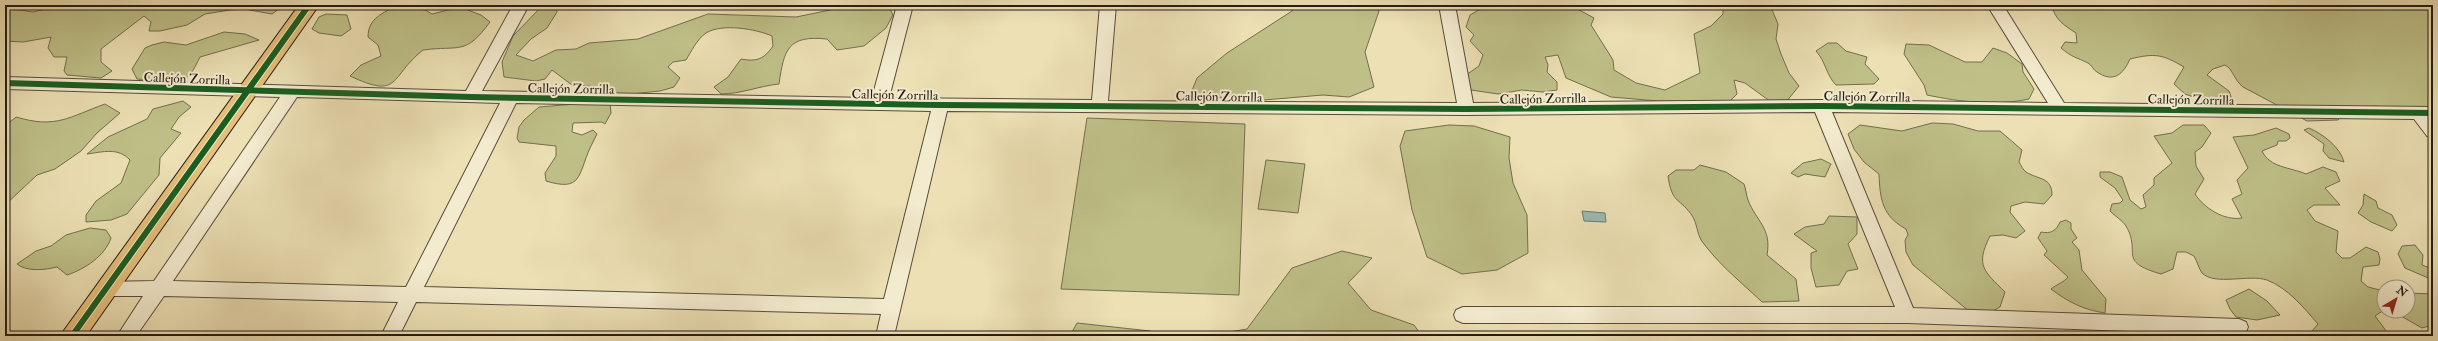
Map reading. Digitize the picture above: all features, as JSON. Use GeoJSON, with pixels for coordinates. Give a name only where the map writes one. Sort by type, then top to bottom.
{"type":"FeatureCollection","features":[{"type":"Feature","properties":{"kind":"main road"},"geometry":{"type":"LineString","coordinates":[[72,336],[310,5]]}},
{"type":"Feature","properties":{"kind":"street"},"geometry":{"type":"LineString","coordinates":[[471,97],[521,5]]}},
{"type":"Feature","properties":{"kind":"street"},"geometry":{"type":"LineString","coordinates":[[879,104],[905,5]]}},
{"type":"Feature","properties":{"kind":"street"},"geometry":{"type":"LineString","coordinates":[[1100,105],[1108,5]]}},
{"type":"Feature","properties":{"kind":"street"},"geometry":{"type":"LineString","coordinates":[[1447,5],[1466,109]]}},
{"type":"Feature","properties":{"kind":"street"},"geometry":{"type":"LineString","coordinates":[[1996,5],[2059,108]]}},
{"type":"Feature","properties":{"kind":"street","name":"Callejón Zorrilla"},"geometry":{"type":"LineString","coordinates":[[5,83],[511,98],[940,105],[1100,105],[1466,109],[1822,106],[2425,112]]}},
{"type":"Feature","properties":{"kind":"street"},"geometry":{"type":"LineString","coordinates":[[126,336],[292,92]]}},
{"type":"Feature","properties":{"kind":"street"},"geometry":{"type":"LineString","coordinates":[[390,336],[511,98]]}},
{"type":"Feature","properties":{"kind":"street"},"geometry":{"type":"LineString","coordinates":[[885,336],[940,105]]}},
{"type":"Feature","properties":{"kind":"street"},"geometry":{"type":"LineString","coordinates":[[1822,106],[1907,315]]}},
{"type":"Feature","properties":{"kind":"street"},"geometry":{"type":"LineString","coordinates":[[2425,112],[2433,132]]}},
{"type":"Feature","properties":{"kind":"street"},"geometry":{"type":"LineString","coordinates":[[106,289],[158,288],[411,296],[891,307]]}},
{"type":"Feature","properties":{"kind":"street"},"geometry":{"type":"LineString","coordinates":[[1463,315],[1907,315],[2239,327]]}},
{"type":"Feature","properties":{"kind":"green space"},"geometry":{"type":"Polygon","coordinates":[[[64,5],[284,5],[272,14],[244,9],[205,14],[187,25],[160,31],[149,31],[151,22],[144,16],[101,49],[101,62],[112,71],[101,78],[67,75],[64,71],[67,57],[54,57],[48,48],[51,37],[23,42],[5,41],[5,8],[33,12],[64,5]]]}},
{"type":"Feature","properties":{"kind":"green space"},"geometry":{"type":"Polygon","coordinates":[[[398,5],[417,5],[432,14],[460,7],[481,15],[490,22],[474,40],[461,47],[423,50],[393,82],[387,85],[378,86],[366,83],[350,76],[361,65],[381,56],[378,45],[368,37],[369,30],[377,17],[398,5]]]}},
{"type":"Feature","properties":{"kind":"green space"},"geometry":{"type":"Polygon","coordinates":[[[543,5],[555,5],[557,12],[547,28],[531,39],[516,55],[533,61],[556,50],[576,49],[589,43],[638,39],[708,14],[796,17],[830,10],[841,5],[888,5],[893,15],[886,28],[864,46],[837,50],[827,39],[814,38],[796,42],[786,53],[779,84],[728,94],[721,94],[714,87],[728,77],[741,59],[756,60],[763,57],[773,46],[772,36],[757,31],[739,28],[721,28],[713,30],[706,33],[700,39],[686,60],[673,62],[668,67],[680,78],[674,87],[660,91],[611,96],[604,87],[572,85],[552,70],[545,79],[536,81],[504,77],[502,62],[513,36],[543,5]]]}},
{"type":"Feature","properties":{"kind":"green space"},"geometry":{"type":"Polygon","coordinates":[[[1296,5],[1377,5],[1379,11],[1365,52],[1374,87],[1349,97],[1323,95],[1264,100],[1208,97],[1191,93],[1197,78],[1227,53],[1292,11],[1296,5]]]}},
{"type":"Feature","properties":{"kind":"green space"},"geometry":{"type":"Polygon","coordinates":[[[1506,5],[1570,5],[1594,18],[1591,25],[1613,60],[1614,70],[1636,83],[1665,90],[1700,73],[1694,34],[1711,26],[1723,14],[1723,5],[1770,5],[1778,24],[1776,39],[1781,54],[1789,73],[1799,86],[1786,102],[1771,102],[1745,83],[1734,80],[1737,94],[1729,102],[1658,101],[1611,97],[1566,78],[1558,55],[1545,57],[1548,65],[1547,72],[1557,82],[1557,90],[1543,92],[1522,90],[1498,94],[1471,90],[1466,75],[1479,66],[1483,55],[1470,41],[1474,35],[1466,27],[1470,15],[1482,8],[1506,5]]]}},
{"type":"Feature","properties":{"kind":"green space"},"geometry":{"type":"Polygon","coordinates":[[[2052,5],[2433,5],[2433,118],[2408,117],[2376,106],[2351,108],[2338,120],[2307,121],[2243,87],[2230,69],[2225,65],[2213,69],[2207,75],[2229,91],[2233,102],[2218,106],[2185,94],[2174,84],[2184,67],[2170,59],[2152,55],[2130,59],[2121,73],[2117,76],[2108,77],[2097,72],[2089,64],[2072,56],[2061,48],[2065,42],[2077,43],[2076,33],[2064,25],[2058,18],[2052,5]]]}},
{"type":"Feature","properties":{"kind":"green space"},"geometry":{"type":"Polygon","coordinates":[[[326,14],[347,15],[351,29],[341,36],[319,33],[312,29],[319,17],[326,14]]]}},
{"type":"Feature","properties":{"kind":"green space"},"geometry":{"type":"Polygon","coordinates":[[[224,32],[245,34],[259,40],[200,57],[189,75],[180,82],[168,84],[137,79],[132,69],[145,48],[152,45],[164,42],[186,45],[224,32]]]}},
{"type":"Feature","properties":{"kind":"green space"},"geometry":{"type":"Polygon","coordinates":[[[1828,43],[1837,43],[1846,51],[1867,57],[1865,64],[1879,79],[1874,84],[1836,85],[1816,51],[1828,43]]]}},
{"type":"Feature","properties":{"kind":"green space"},"geometry":{"type":"Polygon","coordinates":[[[1906,44],[1929,45],[1965,62],[1982,62],[1993,48],[2007,53],[2022,64],[2023,72],[2034,89],[2029,99],[1991,103],[1952,100],[1927,95],[1924,85],[1904,54],[1906,44]]]}},
{"type":"Feature","properties":{"kind":"green space"},"geometry":{"type":"Polygon","coordinates":[[[183,101],[191,107],[179,117],[171,129],[181,133],[160,158],[159,175],[127,214],[111,220],[86,222],[86,215],[96,201],[121,183],[130,160],[120,153],[110,151],[87,154],[108,137],[147,119],[153,109],[183,101]]]}},
{"type":"Feature","properties":{"kind":"green space"},"geometry":{"type":"Polygon","coordinates":[[[588,103],[610,103],[611,113],[605,124],[602,122],[573,123],[572,132],[582,135],[593,130],[597,134],[577,179],[573,183],[566,184],[546,181],[545,173],[556,156],[556,146],[519,142],[517,138],[519,127],[524,120],[539,107],[588,103]]]}},
{"type":"Feature","properties":{"kind":"green space"},"geometry":{"type":"Polygon","coordinates":[[[105,104],[120,113],[97,133],[81,151],[55,169],[37,175],[5,205],[5,126],[16,117],[42,122],[52,122],[72,117],[105,104]]]}},
{"type":"Feature","properties":{"kind":"green space"},"geometry":{"type":"Polygon","coordinates":[[[1087,118],[1245,124],[1239,295],[1061,289],[1087,118]]]}},
{"type":"Feature","properties":{"kind":"green space"},"geometry":{"type":"Polygon","coordinates":[[[1932,123],[1953,124],[1978,131],[2000,131],[2022,150],[2019,162],[2024,170],[2031,175],[2044,180],[2050,185],[2052,195],[2044,204],[2025,202],[2011,206],[2010,212],[2025,231],[2016,238],[2003,235],[1990,236],[1985,246],[1983,254],[1984,267],[1992,279],[2005,292],[2000,307],[1989,313],[1970,312],[1913,265],[1906,252],[1905,240],[1908,235],[1906,229],[1892,218],[1884,206],[1880,191],[1879,174],[1864,162],[1854,149],[1848,134],[1860,125],[1902,131],[1932,123]]]}},
{"type":"Feature","properties":{"kind":"green space"},"geometry":{"type":"Polygon","coordinates":[[[1449,125],[1474,126],[1510,137],[1509,158],[1513,183],[1527,215],[1528,253],[1497,270],[1462,274],[1427,257],[1412,210],[1400,146],[1405,131],[1449,125]]]}},
{"type":"Feature","properties":{"kind":"green space"},"geometry":{"type":"Polygon","coordinates":[[[2183,125],[2204,125],[2211,133],[2202,147],[2195,152],[2196,166],[2204,179],[2195,194],[2209,209],[2228,217],[2242,218],[2232,199],[2242,194],[2237,180],[2248,168],[2233,137],[2254,135],[2276,128],[2289,134],[2290,138],[2286,141],[2278,141],[2277,145],[2262,151],[2270,161],[2306,174],[2323,167],[2336,172],[2340,181],[2325,188],[2340,205],[2314,205],[2307,210],[2315,221],[2338,231],[2336,252],[2342,258],[2350,258],[2366,247],[2378,252],[2380,259],[2379,265],[2363,267],[2361,281],[2368,287],[2376,289],[2375,316],[2390,336],[2308,336],[2318,324],[2289,293],[2282,288],[2267,280],[2251,278],[2215,279],[2208,277],[2202,273],[2194,256],[2186,252],[2177,252],[2173,269],[2161,274],[2139,265],[2134,260],[2132,243],[2126,226],[2110,211],[2112,204],[2120,203],[2123,200],[2115,188],[2100,177],[2100,172],[2110,172],[2122,177],[2130,200],[2141,209],[2146,207],[2143,195],[2154,185],[2154,178],[2172,163],[2154,136],[2172,133],[2183,125]]]}},
{"type":"Feature","properties":{"kind":"green space"},"geometry":{"type":"Polygon","coordinates":[[[2309,128],[2320,134],[2335,146],[2344,162],[2329,158],[2323,151],[2324,144],[2304,130],[2309,128]]]}},
{"type":"Feature","properties":{"kind":"green space"},"geometry":{"type":"Polygon","coordinates":[[[1821,159],[1831,164],[1825,177],[1805,174],[1798,177],[1791,173],[1803,163],[1821,159]]]}},
{"type":"Feature","properties":{"kind":"green space"},"geometry":{"type":"Polygon","coordinates":[[[1266,160],[1305,164],[1298,213],[1258,209],[1266,160]]]}},
{"type":"Feature","properties":{"kind":"green space"},"geometry":{"type":"Polygon","coordinates":[[[1700,165],[1726,172],[1744,184],[1751,207],[1765,231],[1768,246],[1767,255],[1796,279],[1799,301],[1762,302],[1722,265],[1701,240],[1693,217],[1674,196],[1668,176],[1676,170],[1694,170],[1700,165]]]}},
{"type":"Feature","properties":{"kind":"green space"},"geometry":{"type":"Polygon","coordinates":[[[2364,194],[2376,201],[2378,208],[2392,215],[2397,225],[2392,231],[2371,222],[2358,213],[2363,205],[2364,194]]]}},
{"type":"Feature","properties":{"kind":"green space"},"geometry":{"type":"Polygon","coordinates":[[[1829,216],[1857,217],[1857,234],[1848,244],[1858,269],[1847,271],[1839,285],[1816,287],[1811,268],[1811,253],[1817,251],[1794,234],[1805,227],[1824,224],[1829,216]]]}},
{"type":"Feature","properties":{"kind":"green space"},"geometry":{"type":"Polygon","coordinates":[[[2066,220],[2071,223],[2071,229],[2077,238],[2072,242],[2079,250],[2082,270],[2106,299],[2105,313],[2076,305],[2051,289],[2068,277],[2044,255],[2047,251],[2038,238],[2041,232],[2048,233],[2053,231],[2057,228],[2060,222],[2066,220]]]}},
{"type":"Feature","properties":{"kind":"green space"},"geometry":{"type":"Polygon","coordinates":[[[90,228],[106,230],[111,238],[104,251],[94,261],[81,269],[67,275],[57,267],[47,269],[31,269],[21,267],[17,264],[36,251],[51,246],[66,235],[90,228]]]}},
{"type":"Feature","properties":{"kind":"green space"},"geometry":{"type":"Polygon","coordinates":[[[2415,245],[2423,255],[2422,265],[2430,268],[2433,280],[2405,268],[2398,254],[2402,246],[2415,245]]]}},
{"type":"Feature","properties":{"kind":"green space"},"geometry":{"type":"Polygon","coordinates":[[[1342,251],[1372,258],[1348,283],[1371,310],[1414,325],[1422,336],[1206,336],[1247,329],[1292,268],[1342,251]]]}},
{"type":"Feature","properties":{"kind":"green space"},"geometry":{"type":"Polygon","coordinates":[[[2249,289],[2267,301],[2280,315],[2257,320],[2236,317],[2226,300],[2249,289]]]}},
{"type":"Feature","properties":{"kind":"green space"},"geometry":{"type":"Polygon","coordinates":[[[2416,293],[2433,294],[2433,325],[2422,328],[2406,319],[2416,319],[2416,293]]]}},
{"type":"Feature","properties":{"kind":"green space"},"geometry":{"type":"Polygon","coordinates":[[[1077,323],[1150,331],[1164,336],[1070,336],[1077,323]]]}},
{"type":"Feature","properties":{"kind":"water"},"geometry":{"type":"Polygon","coordinates":[[[1582,211],[1605,213],[1606,222],[1584,221],[1582,211]]]}},
{"type":"Feature","properties":{"kind":"cycle path"},"geometry":{"type":"LineString","coordinates":[[72,336],[309,5]]}},
{"type":"Feature","properties":{"kind":"cycle path"},"geometry":{"type":"LineString","coordinates":[[5,83],[471,97],[940,105],[1466,109],[1821,106],[2433,113]]}}]}
